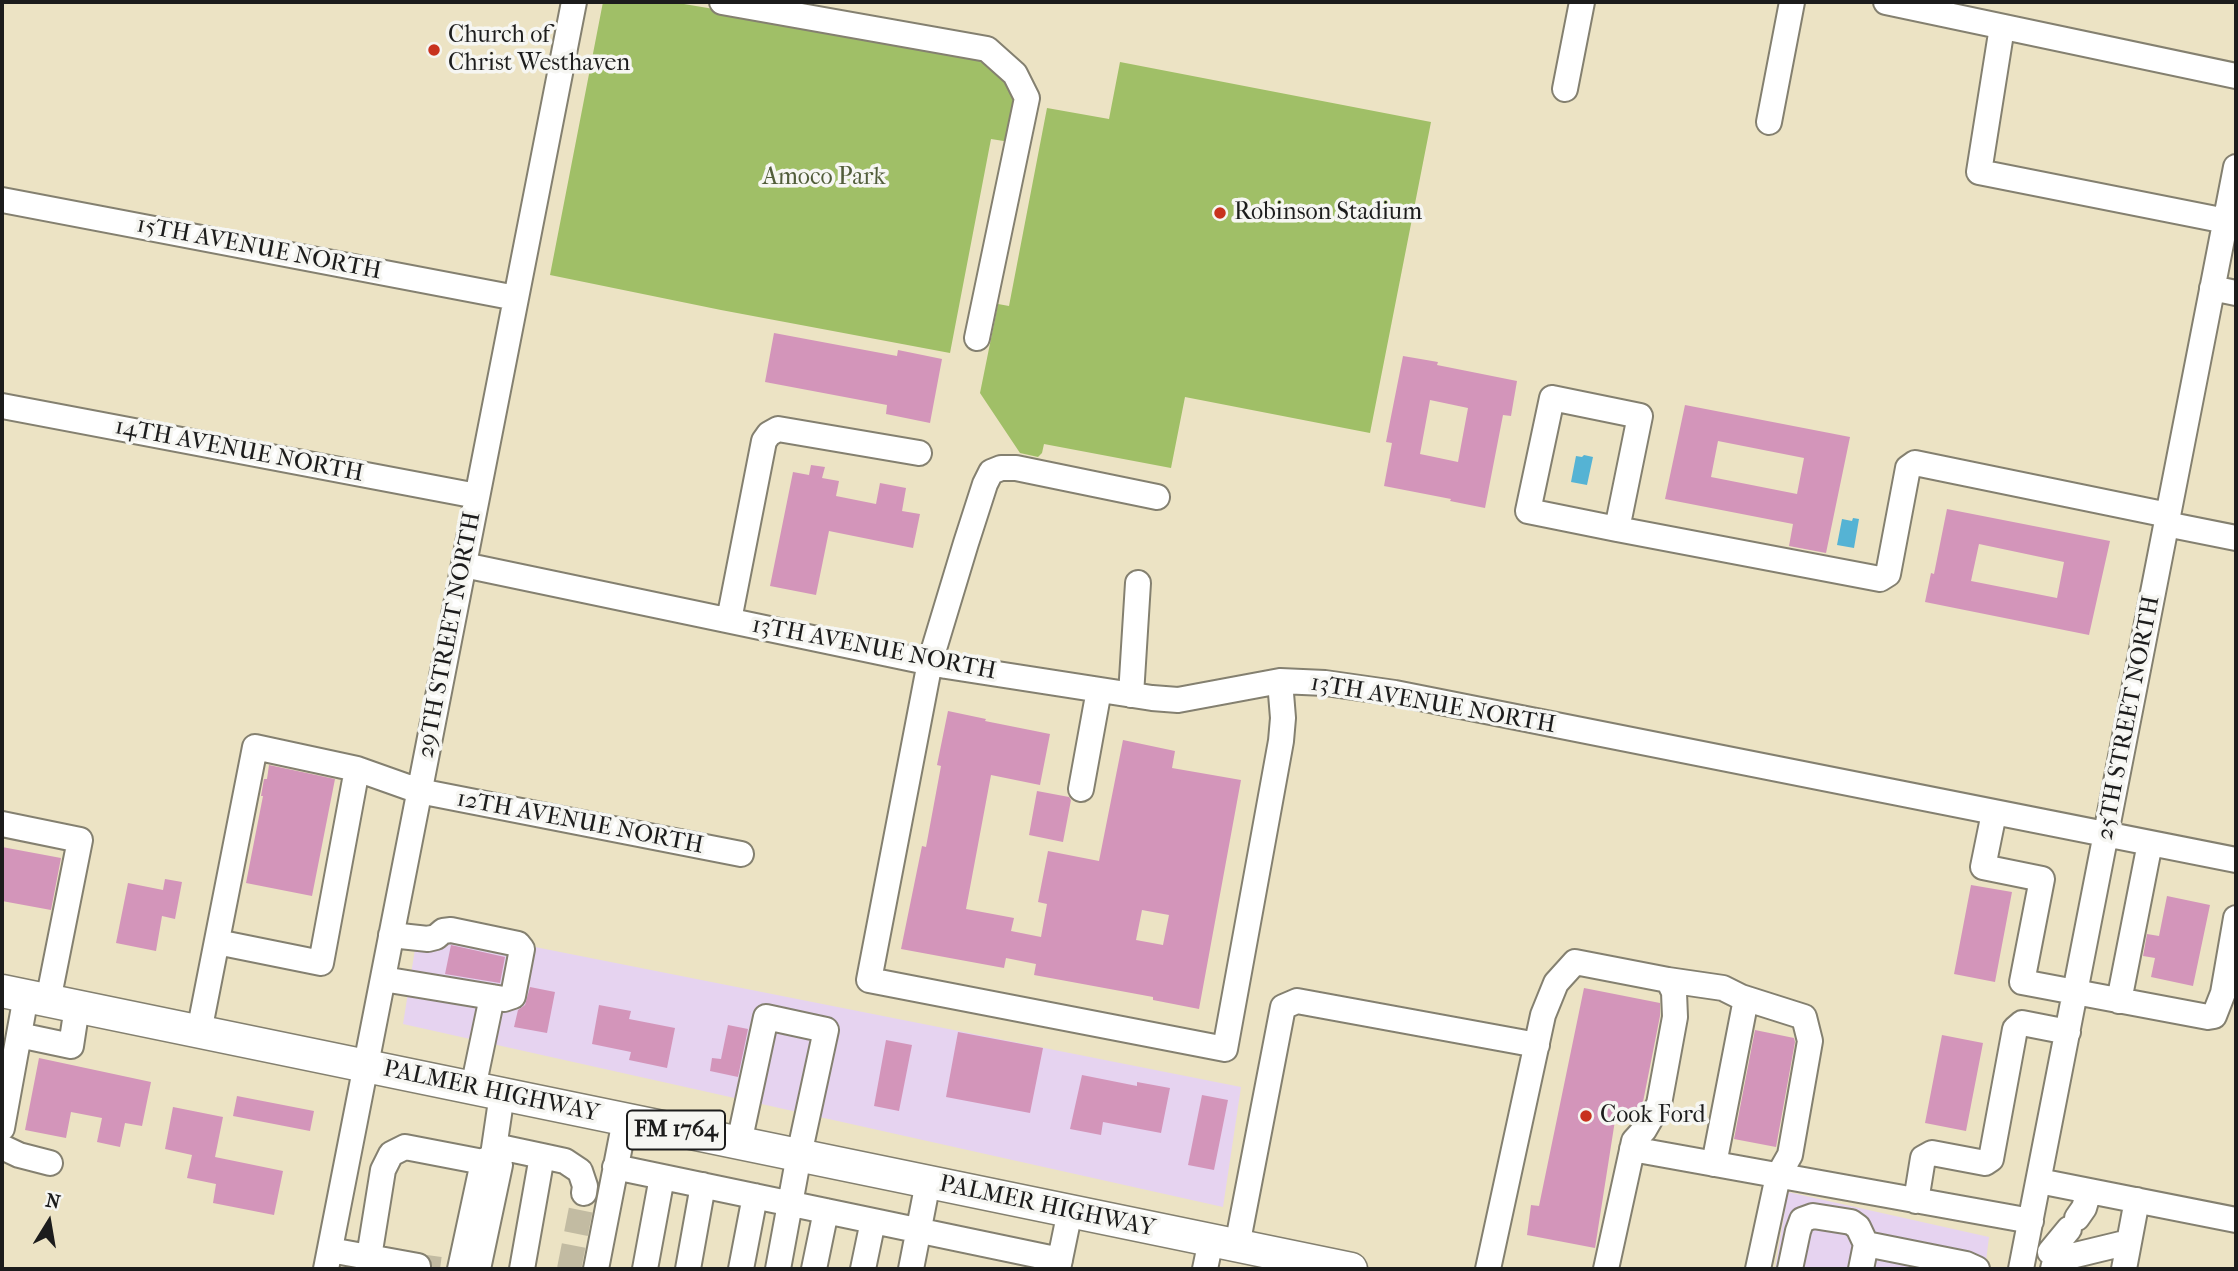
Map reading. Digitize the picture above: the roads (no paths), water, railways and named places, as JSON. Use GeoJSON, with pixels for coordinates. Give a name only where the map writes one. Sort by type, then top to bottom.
{"type":"FeatureCollection","features":[{"type":"Feature","properties":{"kind":"main road","name":"PALMER HIGHWAY"},"geometry":{"type":"LineString","coordinates":[[38,999],[1070,1211],[1218,1252],[1351,1269]]}},
{"type":"Feature","properties":{"kind":"street","name":"29TH STREET NORTH"},"geometry":{"type":"LineString","coordinates":[[328,1260],[574,2]]}},
{"type":"Feature","properties":{"kind":"street"},"geometry":{"type":"LineString","coordinates":[[722,2],[987,50],[1015,74],[1027,98],[977,338]]}},
{"type":"Feature","properties":{"kind":"street"},"geometry":{"type":"LineString","coordinates":[[1565,89],[1582,2]]}},
{"type":"Feature","properties":{"kind":"street"},"geometry":{"type":"LineString","coordinates":[[1769,122],[1792,2]]}},
{"type":"Feature","properties":{"kind":"street"},"geometry":{"type":"LineString","coordinates":[[1885,2],[2236,76]]}},
{"type":"Feature","properties":{"kind":"street"},"geometry":{"type":"LineString","coordinates":[[2002,27],[1979,173],[2226,220]]}},
{"type":"Feature","properties":{"kind":"street","name":"25TH STREET NORTH"},"geometry":{"type":"LineString","coordinates":[[2021,1269],[2167,520],[2224,290],[2226,220],[2236,167]]}},
{"type":"Feature","properties":{"kind":"street","name":"15TH AVENUE NORTH"},"geometry":{"type":"LineString","coordinates":[[2,200],[516,298]]}},
{"type":"Feature","properties":{"kind":"street"},"geometry":{"type":"LineString","coordinates":[[1616,529],[1640,416],[1552,398],[1528,511],[1616,529],[1880,579],[1888,574],[1908,468],[1915,463],[2236,538]]}},
{"type":"Feature","properties":{"kind":"street","name":"14TH AVENUE NORTH"},"geometry":{"type":"LineString","coordinates":[[2,406],[477,496]]}},
{"type":"Feature","properties":{"kind":"street"},"geometry":{"type":"LineString","coordinates":[[729,620],[764,441],[769,435],[778,429],[919,453]]}},
{"type":"Feature","properties":{"kind":"street"},"geometry":{"type":"LineString","coordinates":[[1157,497],[1016,468],[1001,468],[991,472],[930,662],[869,979],[1225,1049],[1281,741],[1283,718],[1280,681]]}},
{"type":"Feature","properties":{"kind":"street","name":"13TH AVENUE NORTH"},"geometry":{"type":"LineString","coordinates":[[464,565],[930,662],[1131,695],[1178,699],[1280,681],[1325,683],[1395,693],[2236,860]]}},
{"type":"Feature","properties":{"kind":"street"},"geometry":{"type":"LineString","coordinates":[[1131,695],[1138,583]]}},
{"type":"Feature","properties":{"kind":"street"},"geometry":{"type":"LineString","coordinates":[[1081,789],[1099,690]]}},
{"type":"Feature","properties":{"kind":"street","name":"12TH AVENUE NORTH"},"geometry":{"type":"LineString","coordinates":[[217,942],[255,747],[356,769],[419,791],[741,854]]}},
{"type":"Feature","properties":{"kind":"street"},"geometry":{"type":"LineString","coordinates":[[199,1032],[217,942],[321,963],[356,769]]}},
{"type":"Feature","properties":{"kind":"street"},"geometry":{"type":"LineString","coordinates":[[1994,813],[1983,867],[2042,878],[2022,982],[2214,1016],[2223,993],[2236,918]]}},
{"type":"Feature","properties":{"kind":"street"},"geometry":{"type":"LineString","coordinates":[[2,824],[80,840],[38,999],[19,1035],[2,1128]]}},
{"type":"Feature","properties":{"kind":"street"},"geometry":{"type":"LineString","coordinates":[[2119,1000],[2151,843]]}},
{"type":"Feature","properties":{"kind":"street"},"geometry":{"type":"LineString","coordinates":[[383,979],[504,999],[513,996],[522,949],[518,944],[451,930],[428,939],[391,935]]}},
{"type":"Feature","properties":{"kind":"street"},"geometry":{"type":"LineString","coordinates":[[1488,1269],[1544,1015],[1556,983],[1575,962],[1723,988],[1746,999],[1804,1017],[1810,1041],[1790,1155],[1777,1176],[1758,1269]]}},
{"type":"Feature","properties":{"kind":"street"},"geometry":{"type":"LineString","coordinates":[[1606,1269],[1634,1141],[1644,1130],[1658,1104],[1675,1017],[1674,992],[1668,980]]}},
{"type":"Feature","properties":{"kind":"street"},"geometry":{"type":"LineString","coordinates":[[460,1269],[491,1154],[487,1091],[492,997]]}},
{"type":"Feature","properties":{"kind":"street"},"geometry":{"type":"LineString","coordinates":[[19,1035],[71,1046],[38,999]]}},
{"type":"Feature","properties":{"kind":"street"},"geometry":{"type":"LineString","coordinates":[[1714,1164],[1746,999]]}},
{"type":"Feature","properties":{"kind":"street"},"geometry":{"type":"LineString","coordinates":[[1218,1252],[1283,1007],[1297,1001],[1537,1045]]}},
{"type":"Feature","properties":{"kind":"street"},"geometry":{"type":"LineString","coordinates":[[739,1143],[766,1017],[826,1030],[778,1269]]}},
{"type":"Feature","properties":{"kind":"street"},"geometry":{"type":"LineString","coordinates":[[1916,1201],[1923,1158],[1932,1153],[1985,1163],[1991,1159],[2015,1030],[2022,1023],[2067,1032]]}},
{"type":"Feature","properties":{"kind":"street"},"geometry":{"type":"LineString","coordinates":[[596,1269],[625,1119]]}},
{"type":"Feature","properties":{"kind":"street"},"geometry":{"type":"LineString","coordinates":[[2,1146],[19,1155],[50,1163]]}},
{"type":"Feature","properties":{"kind":"street"},"geometry":{"type":"LineString","coordinates":[[373,1263],[383,1170],[391,1154],[405,1147],[542,1156],[565,1161],[580,1171],[585,1186],[584,1194]]}},
{"type":"Feature","properties":{"kind":"street"},"geometry":{"type":"LineString","coordinates":[[1632,1149],[1916,1201],[2029,1232],[2054,1261]]}},
{"type":"Feature","properties":{"kind":"street"},"geometry":{"type":"LineString","coordinates":[[478,1269],[500,1165],[491,1154]]}},
{"type":"Feature","properties":{"kind":"street"},"geometry":{"type":"LineString","coordinates":[[522,1269],[542,1156]]}},
{"type":"Feature","properties":{"kind":"street"},"geometry":{"type":"LineString","coordinates":[[615,1167],[919,1230],[1010,1259],[1059,1265],[1070,1211]]}},
{"type":"Feature","properties":{"kind":"street"},"geometry":{"type":"LineString","coordinates":[[645,1269],[662,1177]]}},
{"type":"Feature","properties":{"kind":"street"},"geometry":{"type":"LineString","coordinates":[[2039,1181],[2236,1220]]}},
{"type":"Feature","properties":{"kind":"street"},"geometry":{"type":"LineString","coordinates":[[911,1269],[928,1182]]}},
{"type":"Feature","properties":{"kind":"street"},"geometry":{"type":"LineString","coordinates":[[689,1269],[703,1185]]}},
{"type":"Feature","properties":{"kind":"street"},"geometry":{"type":"LineString","coordinates":[[1826,1218],[1831,1185]]}},
{"type":"Feature","properties":{"kind":"street"},"geometry":{"type":"LineString","coordinates":[[2054,1261],[2073,1223],[2084,1208],[2089,1191]]}},
{"type":"Feature","properties":{"kind":"street"},"geometry":{"type":"LineString","coordinates":[[741,1269],[755,1196]]}},
{"type":"Feature","properties":{"kind":"street"},"geometry":{"type":"LineString","coordinates":[[2123,1269],[2137,1200]]}},
{"type":"Feature","properties":{"kind":"street"},"geometry":{"type":"LineString","coordinates":[[814,1269],[826,1211]]}},
{"type":"Feature","properties":{"kind":"street"},"geometry":{"type":"LineString","coordinates":[[1790,1269],[1802,1220],[1813,1216],[1851,1222],[1858,1227],[1866,1244],[1861,1269]]}},
{"type":"Feature","properties":{"kind":"street"},"geometry":{"type":"LineString","coordinates":[[863,1269],[873,1221]]}},
{"type":"Feature","properties":{"kind":"street"},"geometry":{"type":"LineString","coordinates":[[2054,1261],[2129,1242]]}},
{"type":"Feature","properties":{"kind":"street"},"geometry":{"type":"LineString","coordinates":[[1866,1244],[1966,1264],[1977,1269]]}},
{"type":"Feature","properties":{"kind":"street"},"geometry":{"type":"LineString","coordinates":[[328,1260],[418,1266]]}},
{"type":"Feature","properties":{"kind":"water"},"geometry":{"type":"Polygon","coordinates":[[[1576,456],[1593,457],[1587,485],[1571,482],[1576,456]]]}},
{"type":"Feature","properties":{"kind":"water"},"geometry":{"type":"Polygon","coordinates":[[[1853,518],[1859,519],[1854,548],[1837,545],[1842,519],[1852,521],[1853,518]]]}},
{"type":"Feature","properties":{"kind":"tunnel"},"geometry":{"type":"LineString","coordinates":[[569,1269],[584,1193]]}},
{"type":"Feature","properties":{"kind":"tunnel"},"geometry":{"type":"LineString","coordinates":[[418,1266],[440,1269]]}},
{"type":"Feature","properties":{"kind":"place","name":"Church of Christ Westhaven"},"geometry":{"type":"Point","coordinates":[434,50]}},
{"type":"Feature","properties":{"kind":"place","name":"Robinson Stadium"},"geometry":{"type":"Point","coordinates":[1220,213]}},
{"type":"Feature","properties":{"kind":"place","name":"Cook Ford"},"geometry":{"type":"Point","coordinates":[1586,1116]}},
{"type":"Feature","properties":{"kind":"park label","name":"Amoco Park"},"geometry":{"type":"Point","coordinates":[824,178]}}]}
